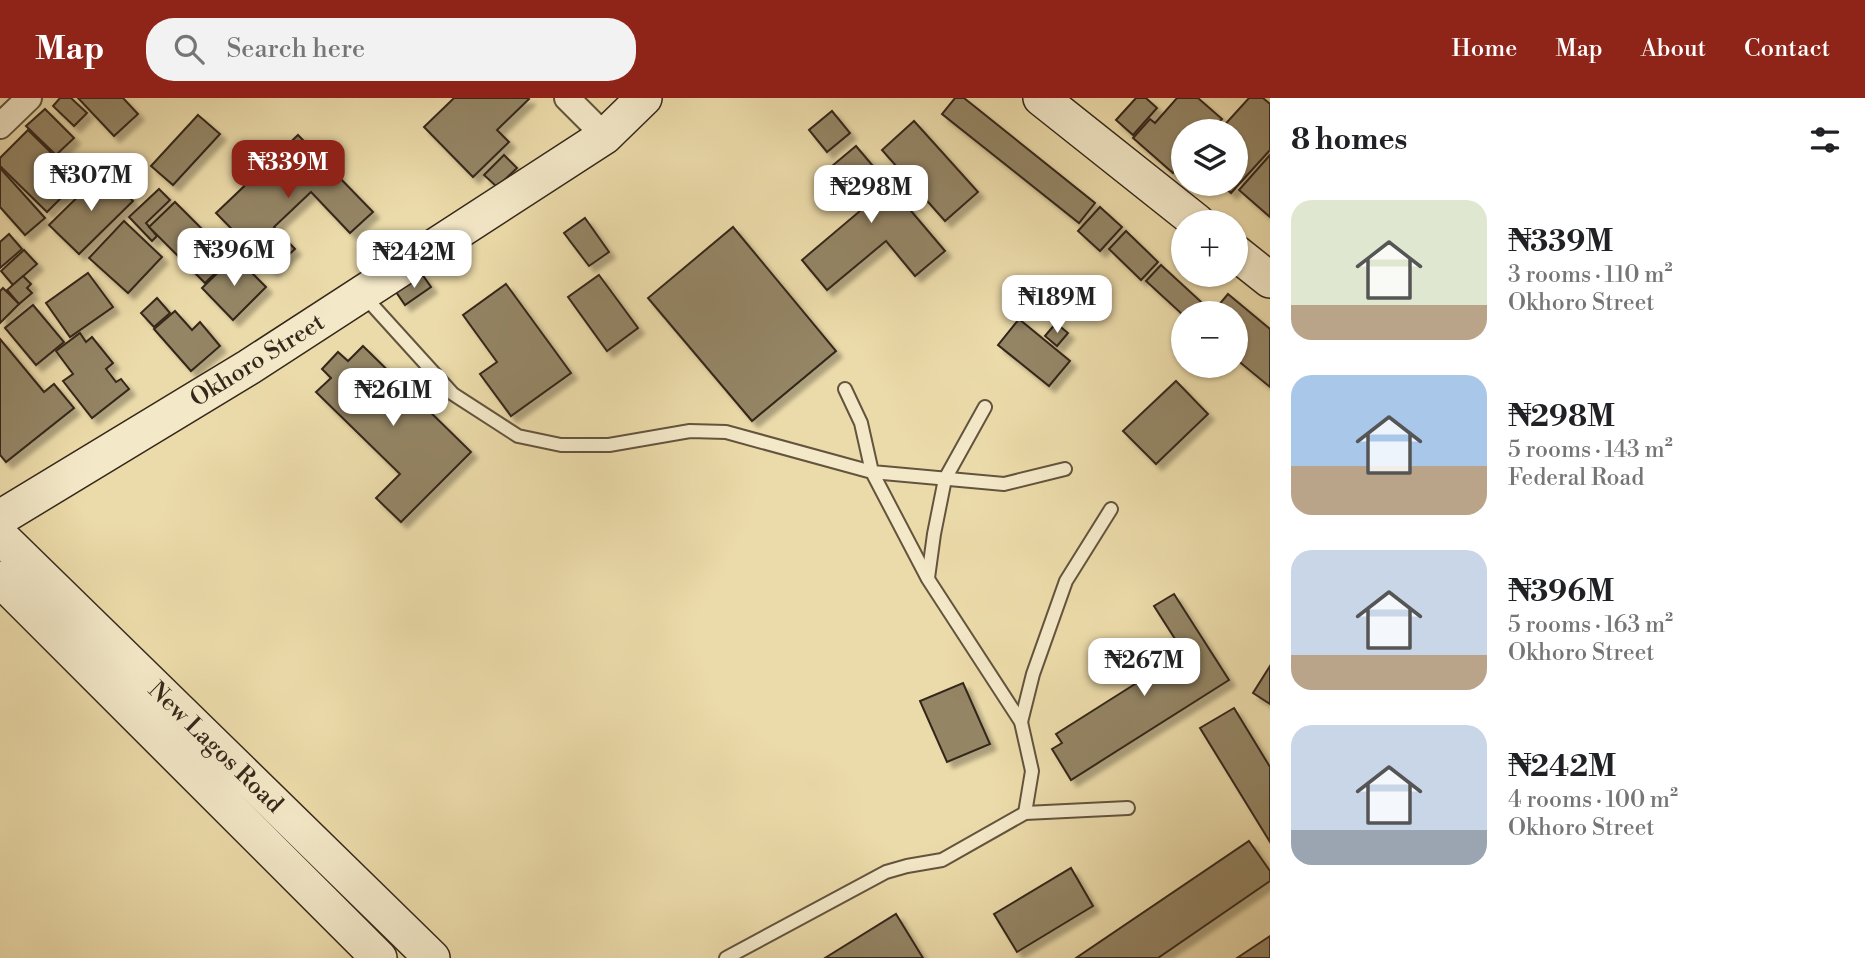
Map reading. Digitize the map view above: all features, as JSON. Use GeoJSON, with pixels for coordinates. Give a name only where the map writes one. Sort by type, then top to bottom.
{"type":"FeatureCollection","features":[{"type":"Feature","properties":{"kind":"main road","name":"Okhoro Street"},"geometry":{"type":"LineString","coordinates":[[0,518],[249,367],[605,136],[645,98]]}},
{"type":"Feature","properties":{"kind":"main road"},"geometry":{"type":"LineString","coordinates":[[1041,98],[1182,210]]}},
{"type":"Feature","properties":{"kind":"main road"},"geometry":{"type":"LineString","coordinates":[[1248,263],[1270,280]]}},
{"type":"Feature","properties":{"kind":"main road","name":"New Lagos Road"},"geometry":{"type":"LineString","coordinates":[[0,536],[432,958]]}},
{"type":"Feature","properties":{"kind":"main road","name":"New Lagos Road"},"geometry":{"type":"LineString","coordinates":[[0,579],[374,956]]}},
{"type":"Feature","properties":{"kind":"street"},"geometry":{"type":"LineString","coordinates":[[0,126],[29,98]]}},
{"type":"Feature","properties":{"kind":"street"},"geometry":{"type":"LineString","coordinates":[[567,98],[605,136]]}},
{"type":"Feature","properties":{"kind":"lane"},"geometry":{"type":"LineString","coordinates":[[362,294],[453,394],[518,436],[561,445],[609,445],[690,431],[726,432],[872,472],[1004,484],[1065,469]]}},
{"type":"Feature","properties":{"kind":"lane"},"geometry":{"type":"LineString","coordinates":[[845,389],[861,423],[872,472],[928,579],[1021,722],[1032,771],[1025,813]]}},
{"type":"Feature","properties":{"kind":"lane"},"geometry":{"type":"LineString","coordinates":[[928,579],[945,479],[985,407]]}},
{"type":"Feature","properties":{"kind":"lane"},"geometry":{"type":"LineString","coordinates":[[1021,722],[1033,674],[1066,580],[1111,509]]}},
{"type":"Feature","properties":{"kind":"lane"},"geometry":{"type":"LineString","coordinates":[[726,958],[886,872],[942,860],[1025,813],[1128,807]]}},
{"type":"Feature","properties":{"kind":"building"},"geometry":{"type":"Polygon","coordinates":[[[60,98],[71,98],[87,113],[74,126],[53,106],[60,98]]]}},
{"type":"Feature","properties":{"kind":"building"},"geometry":{"type":"Polygon","coordinates":[[[78,98],[123,98],[138,114],[114,136],[78,98]]]}},
{"type":"Feature","properties":{"kind":"building"},"geometry":{"type":"Polygon","coordinates":[[[454,98],[529,99],[497,130],[509,142],[473,177],[424,127],[454,98]]]}},
{"type":"Feature","properties":{"kind":"building"},"geometry":{"type":"Polygon","coordinates":[[[955,98],[964,98],[1095,203],[1079,223],[942,114],[955,98]]]}},
{"type":"Feature","properties":{"kind":"building"},"geometry":{"type":"Polygon","coordinates":[[[1136,98],[1146,98],[1157,108],[1133,135],[1116,120],[1136,98]]]}},
{"type":"Feature","properties":{"kind":"building"},"geometry":{"type":"Polygon","coordinates":[[[1177,98],[1198,98],[1222,119],[1171,119],[1171,171],[1133,138],[1150,119],[1155,123],[1177,98]]]}},
{"type":"Feature","properties":{"kind":"building"},"geometry":{"type":"Polygon","coordinates":[[[1249,98],[1263,98],[1270,104],[1270,150],[1248,174],[1248,119],[1230,119],[1249,98]]]}},
{"type":"Feature","properties":{"kind":"building"},"geometry":{"type":"Polygon","coordinates":[[[45,109],[74,138],[56,155],[26,126],[45,109]]]}},
{"type":"Feature","properties":{"kind":"building"},"geometry":{"type":"Polygon","coordinates":[[[832,111],[850,133],[827,152],[809,130],[832,111]]]}},
{"type":"Feature","properties":{"kind":"building"},"geometry":{"type":"Polygon","coordinates":[[[198,115],[220,134],[173,185],[151,166],[198,115]]]}},
{"type":"Feature","properties":{"kind":"building"},"geometry":{"type":"Polygon","coordinates":[[[914,121],[978,192],[945,221],[882,150],[914,121]]]}},
{"type":"Feature","properties":{"kind":"building"},"geometry":{"type":"Polygon","coordinates":[[[28,130],[79,180],[47,212],[0,166],[0,158],[28,130]]]}},
{"type":"Feature","properties":{"kind":"building"},"geometry":{"type":"Polygon","coordinates":[[[298,135],[373,212],[350,233],[311,192],[274,227],[295,249],[272,270],[216,213],[298,135]]]}},
{"type":"Feature","properties":{"kind":"building"},"geometry":{"type":"Polygon","coordinates":[[[856,146],[945,251],[915,276],[886,241],[827,290],[802,260],[860,211],[826,171],[856,146]]]}},
{"type":"Feature","properties":{"kind":"building"},"geometry":{"type":"Polygon","coordinates":[[[504,155],[517,168],[497,187],[484,175],[504,155]]]}},
{"type":"Feature","properties":{"kind":"building"},"geometry":{"type":"Polygon","coordinates":[[[1270,155],[1270,217],[1246,196],[1248,180],[1270,155]]]}},
{"type":"Feature","properties":{"kind":"building"},"geometry":{"type":"Polygon","coordinates":[[[0,168],[45,218],[25,235],[0,207],[0,168]]]}},
{"type":"Feature","properties":{"kind":"building"},"geometry":{"type":"Polygon","coordinates":[[[103,172],[133,201],[79,254],[49,225],[103,172]]]}},
{"type":"Feature","properties":{"kind":"building"},"geometry":{"type":"Polygon","coordinates":[[[159,189],[170,200],[146,223],[157,236],[152,241],[129,217],[159,189]]]}},
{"type":"Feature","properties":{"kind":"building"},"geometry":{"type":"Polygon","coordinates":[[[175,202],[231,258],[205,283],[149,227],[175,202]]]}},
{"type":"Feature","properties":{"kind":"building"},"geometry":{"type":"Polygon","coordinates":[[[1100,207],[1122,227],[1100,251],[1078,231],[1100,207]]]}},
{"type":"Feature","properties":{"kind":"building"},"geometry":{"type":"Polygon","coordinates":[[[585,218],[609,252],[589,266],[564,233],[585,218]]]}},
{"type":"Feature","properties":{"kind":"building"},"geometry":{"type":"Polygon","coordinates":[[[124,221],[162,257],[128,293],[89,258],[124,221]]]}},
{"type":"Feature","properties":{"kind":"building"},"geometry":{"type":"Polygon","coordinates":[[[733,227],[836,351],[752,421],[648,298],[733,227]]]}},
{"type":"Feature","properties":{"kind":"building"},"geometry":{"type":"Polygon","coordinates":[[[1126,231],[1158,262],[1141,280],[1109,249],[1126,231]]]}},
{"type":"Feature","properties":{"kind":"building"},"geometry":{"type":"Polygon","coordinates":[[[9,234],[22,249],[0,268],[0,242],[9,234]]]}},
{"type":"Feature","properties":{"kind":"building"},"geometry":{"type":"Polygon","coordinates":[[[24,250],[37,264],[13,285],[1,271],[24,250]]]}},
{"type":"Feature","properties":{"kind":"building"},"geometry":{"type":"Polygon","coordinates":[[[235,256],[266,287],[233,320],[202,288],[235,256]]]}},
{"type":"Feature","properties":{"kind":"building"},"geometry":{"type":"Polygon","coordinates":[[[1161,265],[1171,274],[1171,287],[1185,287],[1200,301],[1171,301],[1171,304],[1146,281],[1161,265]]]}},
{"type":"Feature","properties":{"kind":"building"},"geometry":{"type":"Polygon","coordinates":[[[88,273],[113,307],[70,337],[46,303],[88,273]]]}},
{"type":"Feature","properties":{"kind":"building"},"geometry":{"type":"Polygon","coordinates":[[[422,274],[431,287],[405,305],[396,292],[422,274]]]}},
{"type":"Feature","properties":{"kind":"building"},"geometry":{"type":"Polygon","coordinates":[[[599,275],[638,328],[607,351],[568,297],[599,275]]]}},
{"type":"Feature","properties":{"kind":"building"},"geometry":{"type":"Polygon","coordinates":[[[23,276],[31,284],[27,288],[32,293],[19,304],[7,290],[23,276]]]}},
{"type":"Feature","properties":{"kind":"building"},"geometry":{"type":"Polygon","coordinates":[[[506,284],[571,373],[511,416],[480,374],[497,362],[463,315],[506,284]]]}},
{"type":"Feature","properties":{"kind":"building"},"geometry":{"type":"Polygon","coordinates":[[[3,288],[19,304],[0,323],[0,291],[3,288]]]}},
{"type":"Feature","properties":{"kind":"building"},"geometry":{"type":"Polygon","coordinates":[[[1228,294],[1236,301],[1222,301],[1228,294]]]}},
{"type":"Feature","properties":{"kind":"building"},"geometry":{"type":"Polygon","coordinates":[[[157,298],[170,313],[154,327],[141,313],[157,298]]]}},
{"type":"Feature","properties":{"kind":"building"},"geometry":{"type":"Polygon","coordinates":[[[33,305],[64,342],[36,365],[5,328],[33,305]]]}},
{"type":"Feature","properties":{"kind":"building"},"geometry":{"type":"Polygon","coordinates":[[[175,311],[192,330],[200,322],[220,346],[191,371],[154,329],[175,311]]]}},
{"type":"Feature","properties":{"kind":"building"},"geometry":{"type":"Polygon","coordinates":[[[1248,311],[1270,329],[1270,387],[1248,369],[1248,311]]]}},
{"type":"Feature","properties":{"kind":"building"},"geometry":{"type":"Polygon","coordinates":[[[1019,319],[1070,361],[1049,386],[998,345],[1019,319]]]}},
{"type":"Feature","properties":{"kind":"building"},"geometry":{"type":"Polygon","coordinates":[[[1056,323],[1068,333],[1057,346],[1045,336],[1056,323]]]}},
{"type":"Feature","properties":{"kind":"building"},"geometry":{"type":"Polygon","coordinates":[[[80,333],[86,342],[92,337],[113,363],[106,369],[116,382],[121,379],[129,389],[92,418],[63,381],[73,374],[56,351],[80,333]]]}},
{"type":"Feature","properties":{"kind":"building"},"geometry":{"type":"Polygon","coordinates":[[[0,339],[44,392],[54,384],[74,408],[6,462],[0,455],[0,339]]]}},
{"type":"Feature","properties":{"kind":"building"},"geometry":{"type":"Polygon","coordinates":[[[363,346],[471,452],[401,522],[376,498],[400,474],[316,392],[331,378],[322,369],[338,352],[348,361],[363,346]]]}},
{"type":"Feature","properties":{"kind":"building"},"geometry":{"type":"Polygon","coordinates":[[[1176,381],[1208,414],[1156,464],[1123,431],[1176,381]]]}},
{"type":"Feature","properties":{"kind":"building"},"geometry":{"type":"Polygon","coordinates":[[[1174,594],[1229,680],[1071,780],[1052,749],[1062,743],[1056,734],[1184,653],[1154,606],[1174,594]]]}},
{"type":"Feature","properties":{"kind":"building"},"geometry":{"type":"Polygon","coordinates":[[[1270,666],[1270,704],[1253,693],[1270,666]]]}},
{"type":"Feature","properties":{"kind":"building"},"geometry":{"type":"Polygon","coordinates":[[[963,683],[990,744],[947,762],[920,701],[963,683]]]}},
{"type":"Feature","properties":{"kind":"building"},"geometry":{"type":"Polygon","coordinates":[[[1234,708],[1270,767],[1270,842],[1200,728],[1234,708]]]}},
{"type":"Feature","properties":{"kind":"building"},"geometry":{"type":"Polygon","coordinates":[[[1249,841],[1270,871],[1270,881],[1158,958],[1076,958],[1249,841]]]}},
{"type":"Feature","properties":{"kind":"building"},"geometry":{"type":"Polygon","coordinates":[[[1071,868],[1093,906],[1017,952],[994,914],[1071,868]]]}},
{"type":"Feature","properties":{"kind":"building"},"geometry":{"type":"Polygon","coordinates":[[[896,914],[923,958],[825,958],[896,914]]]}},
{"type":"Feature","properties":{"kind":"building"},"geometry":{"type":"Polygon","coordinates":[[[1270,936],[1270,958],[1237,958],[1270,936]]]}}]}
